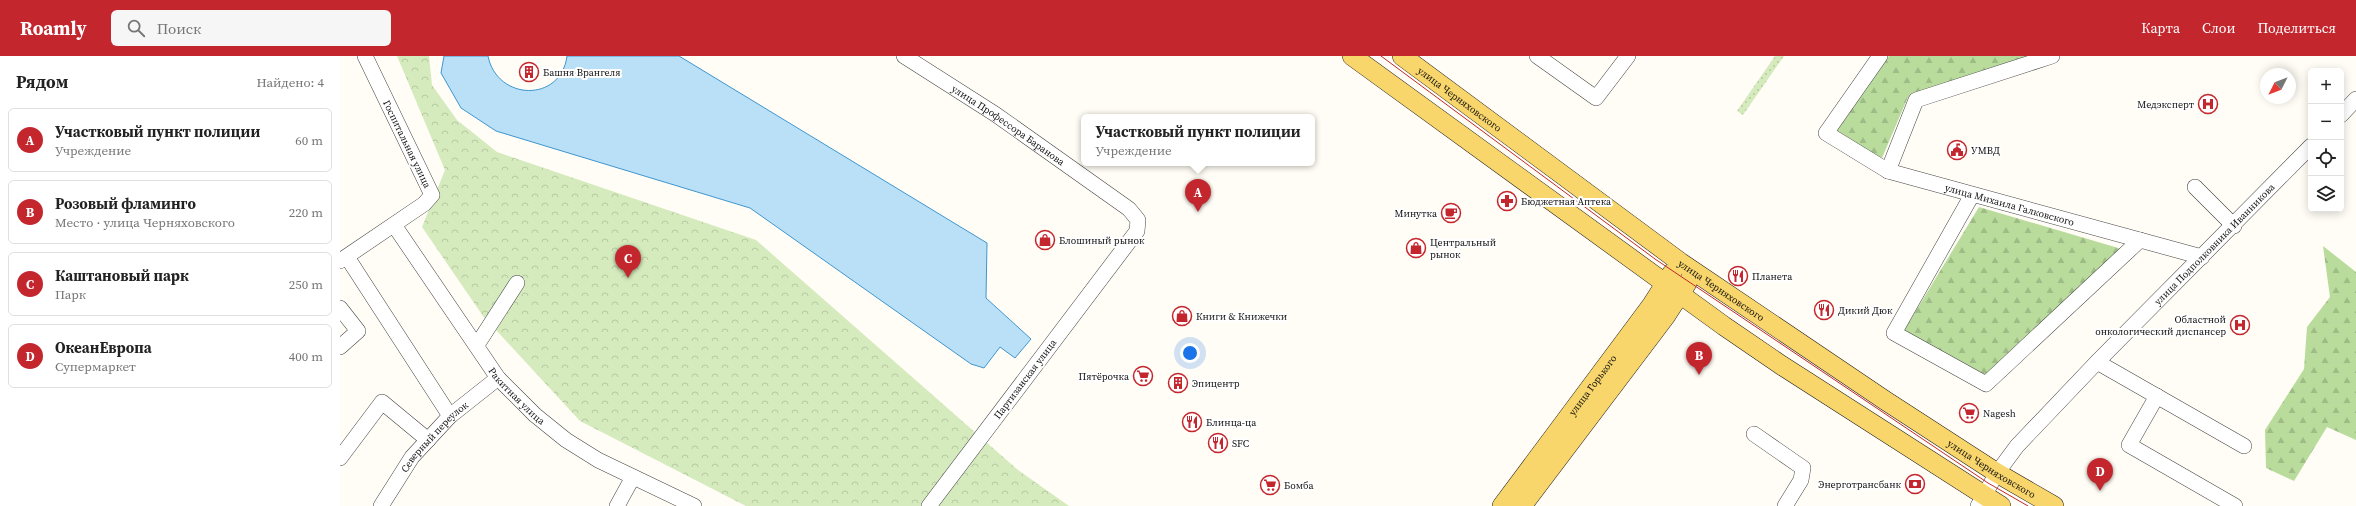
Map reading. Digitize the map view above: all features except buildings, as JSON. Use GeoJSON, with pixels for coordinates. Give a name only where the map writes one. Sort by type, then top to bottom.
{"type":"FeatureCollection","features":[{"type":"Feature","properties":{"kind":"main road"},"geometry":{"type":"LineString","coordinates":[[1352,56],[1673,289],[1781,365],[1981,501],[2001,506]]}},
{"type":"Feature","properties":{"kind":"main road","name":"улица Черняховского"},"geometry":{"type":"LineString","coordinates":[[1402,56],[1687,267],[1996,473],[2054,506]]}},
{"type":"Feature","properties":{"kind":"main road","name":"улица Горького"},"geometry":{"type":"LineString","coordinates":[[1518,503],[1652,335],[1673,289],[1687,267]]}},
{"type":"Feature","properties":{"kind":"street","name":"Госпитальная улица"},"geometry":{"type":"LineString","coordinates":[[343,259],[424,204],[432,195],[365,56]]}},
{"type":"Feature","properties":{"kind":"street","name":"улица Профессора Баранова"},"geometry":{"type":"LineString","coordinates":[[904,56],[996,114],[1129,209],[1138,220],[1138,227],[1122,251]]}},
{"type":"Feature","properties":{"kind":"street"},"geometry":{"type":"LineString","coordinates":[[1537,56],[1596,98],[1628,56]]}},
{"type":"Feature","properties":{"kind":"street","name":"улица Михаила Галковского"},"geometry":{"type":"LineString","coordinates":[[1880,56],[1826,133],[1888,171],[2202,257]]}},
{"type":"Feature","properties":{"kind":"street"},"geometry":{"type":"LineString","coordinates":[[1888,171],[1916,100],[2052,56]]}},
{"type":"Feature","properties":{"kind":"street"},"geometry":{"type":"LineString","coordinates":[[2344,112],[2356,99]]}},
{"type":"Feature","properties":{"kind":"street","name":"улица Подполковника Иванникова"},"geometry":{"type":"LineString","coordinates":[[1981,501],[1996,473],[2017,446],[2097,362],[2234,226],[2308,149]]}},
{"type":"Feature","properties":{"kind":"street"},"geometry":{"type":"LineString","coordinates":[[2195,187],[2234,226]]}},
{"type":"Feature","properties":{"kind":"street"},"geometry":{"type":"LineString","coordinates":[[1972,195],[1894,333],[1986,384],[2140,240]]}},
{"type":"Feature","properties":{"kind":"street","name":"Ракитная улица"},"geometry":{"type":"LineString","coordinates":[[394,225],[477,344],[498,378],[566,440],[598,460],[694,506]]}},
{"type":"Feature","properties":{"kind":"street","name":"Партизанская улица"},"geometry":{"type":"LineString","coordinates":[[929,506],[1122,251]]}},
{"type":"Feature","properties":{"kind":"street"},"geometry":{"type":"LineString","coordinates":[[343,259],[450,416]]}},
{"type":"Feature","properties":{"kind":"street"},"geometry":{"type":"LineString","coordinates":[[477,344],[517,283]]}},
{"type":"Feature","properties":{"kind":"street"},"geometry":{"type":"LineString","coordinates":[[340,308],[358,331],[340,348]]}},
{"type":"Feature","properties":{"kind":"street"},"geometry":{"type":"LineString","coordinates":[[2097,362],[2244,446]]}},
{"type":"Feature","properties":{"kind":"street","name":"Северный переулок"},"geometry":{"type":"LineString","coordinates":[[381,506],[412,457],[450,416],[498,378]]}},
{"type":"Feature","properties":{"kind":"street"},"geometry":{"type":"LineString","coordinates":[[2157,396],[2129,445],[2235,506]]}},
{"type":"Feature","properties":{"kind":"street"},"geometry":{"type":"LineString","coordinates":[[340,458],[382,402],[428,440]]}},
{"type":"Feature","properties":{"kind":"street"},"geometry":{"type":"LineString","coordinates":[[1754,434],[1803,468],[1801,480],[1786,506]]}},
{"type":"Feature","properties":{"kind":"street"},"geometry":{"type":"LineString","coordinates":[[617,506],[633,477]]}},
{"type":"Feature","properties":{"kind":"green space"},"geometry":{"type":"Polygon","coordinates":[[[397,56],[429,56],[432,85],[457,120],[497,152],[756,240],[1018,470],[1069,506],[746,506],[580,421],[483,316],[422,227],[445,170],[397,56]]]}},
{"type":"Feature","properties":{"kind":"green space"},"geometry":{"type":"Polygon","coordinates":[[[1775,56],[1784,56],[1743,115],[1737,111],[1775,56]]]}},
{"type":"Feature","properties":{"kind":"green space"},"geometry":{"type":"Polygon","coordinates":[[[1889,56],[2041,56],[1908,97],[1882,158],[1835,132],[1889,56]]]}},
{"type":"Feature","properties":{"kind":"green space"},"geometry":{"type":"Polygon","coordinates":[[[1979,207],[2125,250],[1986,375],[1903,332],[1979,207]]]}},
{"type":"Feature","properties":{"kind":"green space"},"geometry":{"type":"Polygon","coordinates":[[[2323,246],[2356,272],[2356,440],[2327,427],[2294,481],[2266,468],[2265,430],[2304,369],[2307,327],[2330,297],[2323,246]]]}},
{"type":"Feature","properties":{"kind":"water"},"geometry":{"type":"Polygon","coordinates":[[[444,56],[488,56],[494,71],[503,82],[515,88],[529,90],[542,89],[553,82],[562,71],[567,56],[679,56],[987,243],[986,298],[1031,339],[1015,358],[1000,347],[984,368],[971,364],[750,208],[496,131],[461,108],[441,73],[444,56]]]}},
{"type":"Feature","properties":{"kind":"tram line"},"geometry":{"type":"LineString","coordinates":[[1381,56],[1655,259],[1988,483],[2028,506]]}},
{"type":"Feature","properties":{"kind":"place","name":"Башня Врангеля"},"geometry":{"type":"Point","coordinates":[529,72]}},
{"type":"Feature","properties":{"kind":"place","name":"Медэксперт"},"geometry":{"type":"Point","coordinates":[2208,104]}},
{"type":"Feature","properties":{"kind":"place","name":"УМВД"},"geometry":{"type":"Point","coordinates":[1957,150]}},
{"type":"Feature","properties":{"kind":"place","name":"Бюджетная Аптека"},"geometry":{"type":"Point","coordinates":[1507,201]}},
{"type":"Feature","properties":{"kind":"place","name":"Участковый пункт полиции"},"geometry":{"type":"Point","coordinates":[1198,212]}},
{"type":"Feature","properties":{"kind":"place","name":"Минутка"},"geometry":{"type":"Point","coordinates":[1451,213]}},
{"type":"Feature","properties":{"kind":"place","name":"Блошиный рынок"},"geometry":{"type":"Point","coordinates":[1045,240]}},
{"type":"Feature","properties":{"kind":"place","name":"Центральный рынок"},"geometry":{"type":"Point","coordinates":[1416,248]}},
{"type":"Feature","properties":{"kind":"place","name":"Планета"},"geometry":{"type":"Point","coordinates":[1738,276]}},
{"type":"Feature","properties":{"kind":"place","name":"Каштановый парк"},"geometry":{"type":"Point","coordinates":[628,278]}},
{"type":"Feature","properties":{"kind":"place","name":"Дикий Дюк"},"geometry":{"type":"Point","coordinates":[1824,310]}},
{"type":"Feature","properties":{"kind":"place","name":"Книги & Книжечки"},"geometry":{"type":"Point","coordinates":[1182,316]}},
{"type":"Feature","properties":{"kind":"place","name":"Областной онкологический диспансер"},"geometry":{"type":"Point","coordinates":[2240,325]}},
{"type":"Feature","properties":{"kind":"place","name":"Розовый фламинго"},"geometry":{"type":"Point","coordinates":[1699,375]}},
{"type":"Feature","properties":{"kind":"place","name":"Пятёрочка"},"geometry":{"type":"Point","coordinates":[1143,376]}},
{"type":"Feature","properties":{"kind":"place","name":"Эпицентр"},"geometry":{"type":"Point","coordinates":[1178,383]}},
{"type":"Feature","properties":{"kind":"place","name":"Nagesh"},"geometry":{"type":"Point","coordinates":[1969,413]}},
{"type":"Feature","properties":{"kind":"place","name":"Блинца-ца"},"geometry":{"type":"Point","coordinates":[1192,422]}},
{"type":"Feature","properties":{"kind":"place","name":"SFC"},"geometry":{"type":"Point","coordinates":[1218,443]}},
{"type":"Feature","properties":{"kind":"place","name":"Энерготрансбанк"},"geometry":{"type":"Point","coordinates":[1915,484]}},
{"type":"Feature","properties":{"kind":"place","name":"Бомба"},"geometry":{"type":"Point","coordinates":[1270,485]}},
{"type":"Feature","properties":{"kind":"place","name":"ОкеанЕвропа"},"geometry":{"type":"Point","coordinates":[2100,491]}}]}
